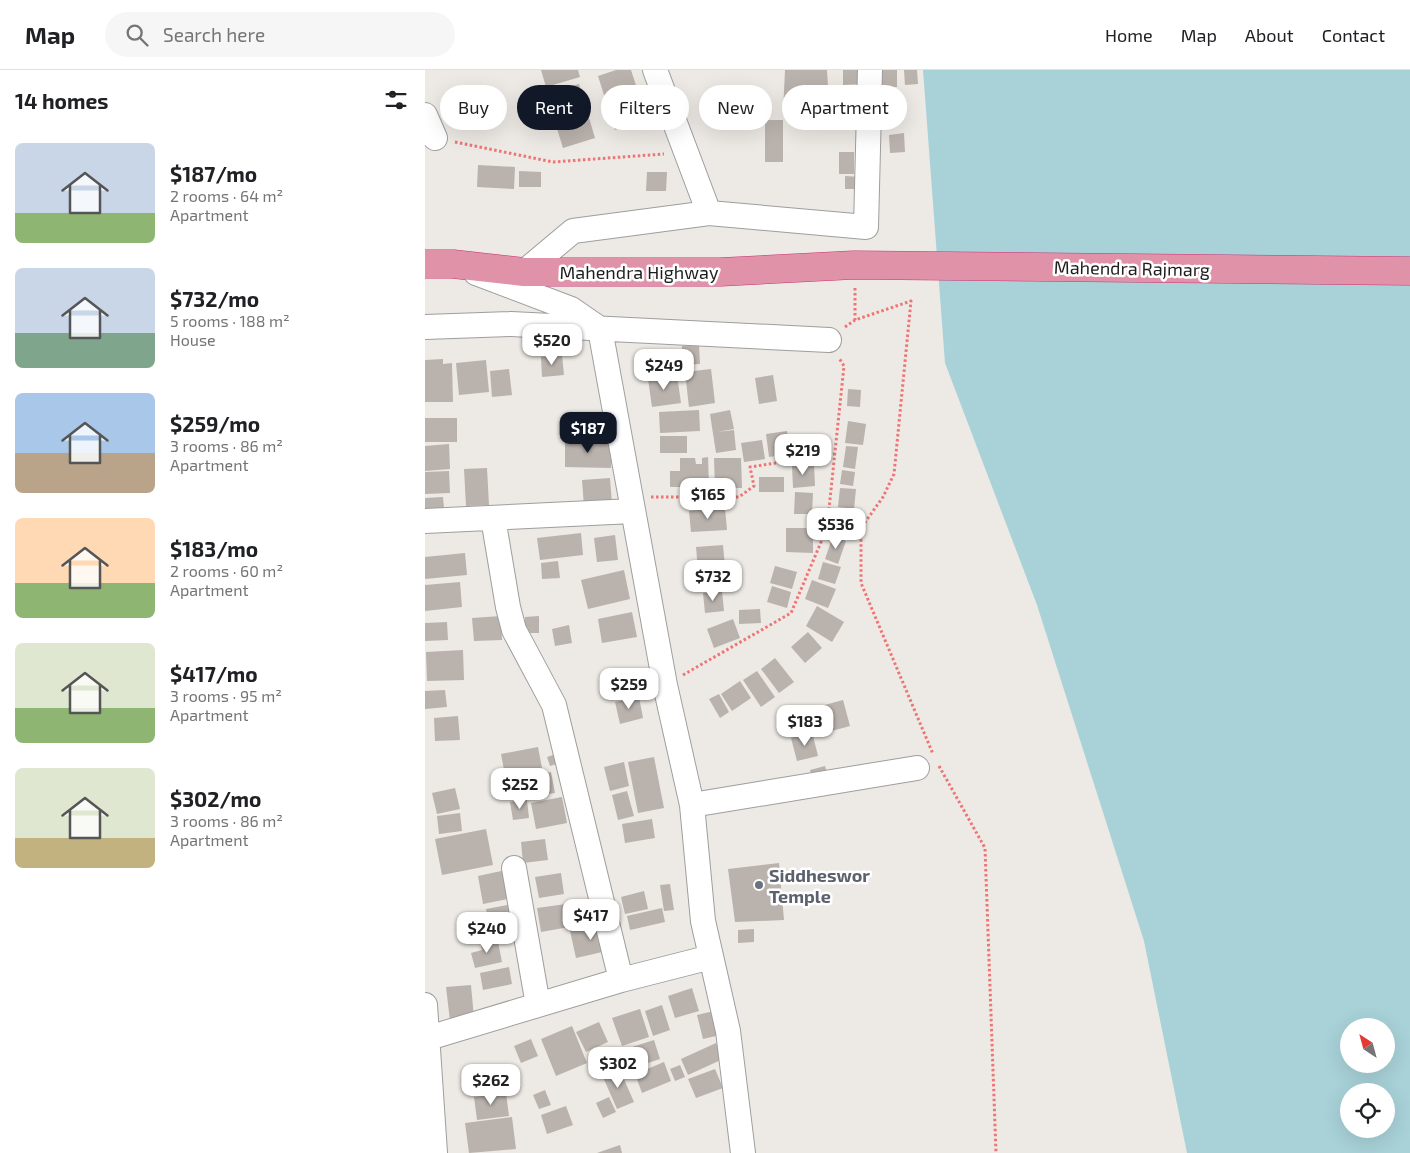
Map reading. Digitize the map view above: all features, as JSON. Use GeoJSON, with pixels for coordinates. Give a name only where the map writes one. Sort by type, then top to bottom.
{"type":"FeatureCollection","features":[{"type":"Feature","properties":{"kind":"highway","name":"Mahendra Highway"},"geometry":{"type":"LineString","coordinates":[[425,264],[453,264],[524,272],[720,272],[854,265]]}},
{"type":"Feature","properties":{"kind":"highway","name":"Mahendra Rajmarg"},"geometry":{"type":"LineString","coordinates":[[854,265],[1410,271]]}},
{"type":"Feature","properties":{"kind":"street"},"geometry":{"type":"LineString","coordinates":[[655,70],[709,213]]}},
{"type":"Feature","properties":{"kind":"street"},"geometry":{"type":"LineString","coordinates":[[524,272],[573,231],[709,213],[866,227],[869,70]]}},
{"type":"Feature","properties":{"kind":"street"},"geometry":{"type":"LineString","coordinates":[[425,115],[435,138]]}},
{"type":"Feature","properties":{"kind":"street"},"geometry":{"type":"LineString","coordinates":[[453,264],[571,310],[600,329],[665,685],[692,805],[703,921],[728,1031],[743,1153]]}},
{"type":"Feature","properties":{"kind":"street"},"geometry":{"type":"LineString","coordinates":[[425,327],[511,324],[829,340]]}},
{"type":"Feature","properties":{"kind":"street"},"geometry":{"type":"LineString","coordinates":[[425,521],[493,518],[632,504]]}},
{"type":"Feature","properties":{"kind":"street"},"geometry":{"type":"LineString","coordinates":[[493,518],[514,630],[554,705],[621,980]]}},
{"type":"Feature","properties":{"kind":"street"},"geometry":{"type":"LineString","coordinates":[[692,805],[927,764]]}},
{"type":"Feature","properties":{"kind":"street"},"geometry":{"type":"LineString","coordinates":[[514,868],[538,1005]]}},
{"type":"Feature","properties":{"kind":"street"},"geometry":{"type":"LineString","coordinates":[[427,1039],[621,980],[711,957]]}},
{"type":"Feature","properties":{"kind":"street"},"geometry":{"type":"LineString","coordinates":[[425,1005],[435,1153]]}},
{"type":"Feature","properties":{"kind":"path"},"geometry":{"type":"LineString","coordinates":[[435,138],[553,162],[687,152]]}},
{"type":"Feature","properties":{"kind":"path"},"geometry":{"type":"LineString","coordinates":[[854,265],[855,320],[911,301],[894,474],[883,497],[861,528],[861,583],[927,764],[985,848],[996,1153]]}},
{"type":"Feature","properties":{"kind":"path"},"geometry":{"type":"LineString","coordinates":[[665,685],[791,613],[827,528],[843,366],[829,340]]}},
{"type":"Feature","properties":{"kind":"path"},"geometry":{"type":"LineString","coordinates":[[632,504],[739,497],[754,486],[749,467],[835,454]]}},
{"type":"Feature","properties":{"kind":"water"},"geometry":{"type":"Polygon","coordinates":[[[923,70],[1410,70],[1410,1153],[1187,1153],[1144,941],[1037,605],[945,363],[923,70]]]}},
{"type":"Feature","properties":{"kind":"building"},"geometry":{"type":"Polygon","coordinates":[[[541,70],[578,70],[580,77],[553,85],[545,85],[541,70]]]}},
{"type":"Feature","properties":{"kind":"building"},"geometry":{"type":"Polygon","coordinates":[[[616,70],[631,70],[636,85],[601,86],[598,76],[616,70]]]}},
{"type":"Feature","properties":{"kind":"building"},"geometry":{"type":"Polygon","coordinates":[[[785,70],[827,70],[828,85],[784,85],[785,70]]]}},
{"type":"Feature","properties":{"kind":"building"},"geometry":{"type":"Polygon","coordinates":[[[843,70],[864,70],[865,84],[843,85],[843,70]]]}},
{"type":"Feature","properties":{"kind":"building"},"geometry":{"type":"Polygon","coordinates":[[[881,70],[897,70],[897,85],[881,85],[881,70]]]}},
{"type":"Feature","properties":{"kind":"building"},"geometry":{"type":"Polygon","coordinates":[[[904,70],[917,70],[918,84],[905,85],[904,70]]]}},
{"type":"Feature","properties":{"kind":"building"},"geometry":{"type":"Polygon","coordinates":[[[772,120],[782,120],[783,162],[765,162],[765,130],[772,130],[772,120]]]}},
{"type":"Feature","properties":{"kind":"building"},"geometry":{"type":"Polygon","coordinates":[[[591,124],[595,138],[563,148],[557,130],[591,130],[591,124]]]}},
{"type":"Feature","properties":{"kind":"building"},"geometry":{"type":"Polygon","coordinates":[[[904,133],[905,152],[890,153],[889,135],[904,133]]]}},
{"type":"Feature","properties":{"kind":"building"},"geometry":{"type":"Polygon","coordinates":[[[839,152],[854,152],[854,174],[839,174],[839,152]]]}},
{"type":"Feature","properties":{"kind":"building"},"geometry":{"type":"Polygon","coordinates":[[[478,165],[515,167],[514,189],[477,187],[478,165]]]}},
{"type":"Feature","properties":{"kind":"building"},"geometry":{"type":"Polygon","coordinates":[[[519,171],[541,172],[541,187],[519,187],[519,171]]]}},
{"type":"Feature","properties":{"kind":"building"},"geometry":{"type":"Polygon","coordinates":[[[647,172],[667,172],[666,191],[646,191],[647,172]]]}},
{"type":"Feature","properties":{"kind":"building"},"geometry":{"type":"Polygon","coordinates":[[[845,176],[861,177],[860,189],[845,189],[845,176]]]}},
{"type":"Feature","properties":{"kind":"building"},"geometry":{"type":"Polygon","coordinates":[[[699,345],[700,364],[683,365],[682,346],[699,345]]]}},
{"type":"Feature","properties":{"kind":"building"},"geometry":{"type":"Polygon","coordinates":[[[562,355],[564,375],[542,377],[541,357],[562,355]]]}},
{"type":"Feature","properties":{"kind":"building"},"geometry":{"type":"Polygon","coordinates":[[[443,359],[443,364],[452,363],[453,402],[425,402],[425,360],[443,359]]]}},
{"type":"Feature","properties":{"kind":"building"},"geometry":{"type":"Polygon","coordinates":[[[486,360],[489,392],[459,395],[456,363],[486,360]]]}},
{"type":"Feature","properties":{"kind":"building"},"geometry":{"type":"Polygon","coordinates":[[[509,369],[512,395],[492,397],[490,371],[509,369]]]}},
{"type":"Feature","properties":{"kind":"building"},"geometry":{"type":"Polygon","coordinates":[[[711,369],[715,403],[689,407],[685,372],[711,369]]]}},
{"type":"Feature","properties":{"kind":"building"},"geometry":{"type":"Polygon","coordinates":[[[677,375],[681,403],[652,407],[648,379],[677,375]]]}},
{"type":"Feature","properties":{"kind":"building"},"geometry":{"type":"Polygon","coordinates":[[[773,375],[777,401],[759,404],[755,378],[773,375]]]}},
{"type":"Feature","properties":{"kind":"building"},"geometry":{"type":"Polygon","coordinates":[[[848,389],[861,390],[860,407],[847,406],[848,389]]]}},
{"type":"Feature","properties":{"kind":"building"},"geometry":{"type":"Polygon","coordinates":[[[699,410],[700,431],[660,433],[659,412],[699,410]]]}},
{"type":"Feature","properties":{"kind":"building"},"geometry":{"type":"Polygon","coordinates":[[[730,410],[734,429],[717,432],[734,430],[736,450],[716,453],[710,414],[730,410]]]}},
{"type":"Feature","properties":{"kind":"building"},"geometry":{"type":"Polygon","coordinates":[[[601,414],[601,435],[564,437],[563,416],[601,414]]]}},
{"type":"Feature","properties":{"kind":"building"},"geometry":{"type":"Polygon","coordinates":[[[425,418],[457,418],[457,442],[425,442],[425,418]]]}},
{"type":"Feature","properties":{"kind":"building"},"geometry":{"type":"Polygon","coordinates":[[[848,421],[866,424],[863,445],[845,443],[848,421]]]}},
{"type":"Feature","properties":{"kind":"building"},"geometry":{"type":"Polygon","coordinates":[[[787,431],[790,454],[769,457],[766,434],[787,431]]]}},
{"type":"Feature","properties":{"kind":"building"},"geometry":{"type":"Polygon","coordinates":[[[660,436],[687,436],[687,453],[660,453],[660,436]]]}},
{"type":"Feature","properties":{"kind":"building"},"geometry":{"type":"Polygon","coordinates":[[[762,440],[765,459],[744,462],[741,443],[762,440]]]}},
{"type":"Feature","properties":{"kind":"building"},"geometry":{"type":"Polygon","coordinates":[[[565,441],[612,442],[611,468],[565,467],[565,441]]]}},
{"type":"Feature","properties":{"kind":"building"},"geometry":{"type":"Polygon","coordinates":[[[449,444],[450,469],[425,471],[425,446],[449,444]]]}},
{"type":"Feature","properties":{"kind":"building"},"geometry":{"type":"Polygon","coordinates":[[[846,446],[858,447],[855,469],[843,467],[846,446]]]}},
{"type":"Feature","properties":{"kind":"building"},"geometry":{"type":"Polygon","coordinates":[[[708,457],[709,487],[701,487],[701,478],[693,478],[692,487],[670,487],[670,471],[680,471],[680,458],[695,458],[696,464],[702,464],[702,458],[708,457]]]}},
{"type":"Feature","properties":{"kind":"building"},"geometry":{"type":"Polygon","coordinates":[[[714,458],[741,458],[742,488],[715,488],[714,458]]]}},
{"type":"Feature","properties":{"kind":"building"},"geometry":{"type":"Polygon","coordinates":[[[814,464],[815,486],[793,488],[792,465],[814,464]]]}},
{"type":"Feature","properties":{"kind":"building"},"geometry":{"type":"Polygon","coordinates":[[[487,468],[489,505],[466,506],[464,469],[487,468]]]}},
{"type":"Feature","properties":{"kind":"building"},"geometry":{"type":"Polygon","coordinates":[[[842,470],[855,472],[853,486],[840,484],[842,470]]]}},
{"type":"Feature","properties":{"kind":"building"},"geometry":{"type":"Polygon","coordinates":[[[449,471],[450,493],[425,494],[425,472],[449,471]]]}},
{"type":"Feature","properties":{"kind":"building"},"geometry":{"type":"Polygon","coordinates":[[[759,477],[784,477],[784,492],[759,492],[759,477]]]}},
{"type":"Feature","properties":{"kind":"building"},"geometry":{"type":"Polygon","coordinates":[[[610,478],[612,504],[584,506],[582,480],[610,478]]]}},
{"type":"Feature","properties":{"kind":"building"},"geometry":{"type":"Polygon","coordinates":[[[840,488],[856,489],[854,509],[838,507],[840,488]]]}},
{"type":"Feature","properties":{"kind":"building"},"geometry":{"type":"Polygon","coordinates":[[[795,492],[813,493],[812,514],[794,514],[795,492]]]}},
{"type":"Feature","properties":{"kind":"building"},"geometry":{"type":"Polygon","coordinates":[[[443,497],[445,519],[425,521],[425,498],[443,497]]]}},
{"type":"Feature","properties":{"kind":"building"},"geometry":{"type":"Polygon","coordinates":[[[725,508],[727,530],[691,532],[689,511],[725,508]]]}},
{"type":"Feature","properties":{"kind":"building"},"geometry":{"type":"Polygon","coordinates":[[[838,509],[855,515],[848,538],[830,532],[838,509]]]}},
{"type":"Feature","properties":{"kind":"building"},"geometry":{"type":"Polygon","coordinates":[[[786,528],[813,528],[813,553],[786,552],[786,528]]]}},
{"type":"Feature","properties":{"kind":"building"},"geometry":{"type":"Polygon","coordinates":[[[581,533],[583,555],[540,560],[537,538],[581,533]]]}},
{"type":"Feature","properties":{"kind":"building"},"geometry":{"type":"Polygon","coordinates":[[[615,535],[618,560],[597,562],[594,538],[615,535]]]}},
{"type":"Feature","properties":{"kind":"building"},"geometry":{"type":"Polygon","coordinates":[[[833,536],[846,541],[838,564],[825,559],[833,536]]]}},
{"type":"Feature","properties":{"kind":"building"},"geometry":{"type":"Polygon","coordinates":[[[723,545],[725,567],[698,570],[696,547],[723,545]]]}},
{"type":"Feature","properties":{"kind":"building"},"geometry":{"type":"Polygon","coordinates":[[[465,553],[467,575],[425,579],[425,557],[465,553]]]}},
{"type":"Feature","properties":{"kind":"building"},"geometry":{"type":"Polygon","coordinates":[[[558,561],[560,578],[542,579],[541,563],[558,561]]]}},
{"type":"Feature","properties":{"kind":"building"},"geometry":{"type":"Polygon","coordinates":[[[823,562],[841,567],[835,584],[818,579],[823,562]]]}},
{"type":"Feature","properties":{"kind":"building"},"geometry":{"type":"Polygon","coordinates":[[[775,566],[797,572],[792,589],[770,583],[775,566]]]}},
{"type":"Feature","properties":{"kind":"building"},"geometry":{"type":"Polygon","coordinates":[[[624,570],[630,599],[588,609],[581,580],[624,570]]]}},
{"type":"Feature","properties":{"kind":"building"},"geometry":{"type":"Polygon","coordinates":[[[812,580],[836,589],[828,608],[805,599],[812,580]]]}},
{"type":"Feature","properties":{"kind":"building"},"geometry":{"type":"Polygon","coordinates":[[[460,582],[462,607],[425,611],[425,585],[460,582]]]}},
{"type":"Feature","properties":{"kind":"building"},"geometry":{"type":"Polygon","coordinates":[[[772,586],[791,592],[787,608],[767,602],[772,586]]]}},
{"type":"Feature","properties":{"kind":"building"},"geometry":{"type":"Polygon","coordinates":[[[722,591],[724,611],[705,613],[703,593],[722,591]]]}},
{"type":"Feature","properties":{"kind":"building"},"geometry":{"type":"Polygon","coordinates":[[[817,606],[844,622],[832,642],[806,626],[817,606]]]}},
{"type":"Feature","properties":{"kind":"building"},"geometry":{"type":"Polygon","coordinates":[[[760,609],[761,623],[739,624],[739,610],[760,609]]]}},
{"type":"Feature","properties":{"kind":"building"},"geometry":{"type":"Polygon","coordinates":[[[632,612],[637,637],[602,643],[598,619],[632,612]]]}},
{"type":"Feature","properties":{"kind":"building"},"geometry":{"type":"Polygon","coordinates":[[[501,616],[502,640],[474,641],[472,618],[501,616]]]}},
{"type":"Feature","properties":{"kind":"building"},"geometry":{"type":"Polygon","coordinates":[[[539,616],[539,633],[525,633],[525,617],[539,616]]]}},
{"type":"Feature","properties":{"kind":"building"},"geometry":{"type":"Polygon","coordinates":[[[733,619],[740,638],[714,648],[707,629],[733,619]]]}},
{"type":"Feature","properties":{"kind":"building"},"geometry":{"type":"Polygon","coordinates":[[[447,622],[448,640],[425,641],[425,623],[447,622]]]}},
{"type":"Feature","properties":{"kind":"building"},"geometry":{"type":"Polygon","coordinates":[[[569,625],[572,643],[555,646],[552,629],[569,625]]]}},
{"type":"Feature","properties":{"kind":"building"},"geometry":{"type":"Polygon","coordinates":[[[808,632],[822,648],[805,663],[791,647],[808,632]]]}},
{"type":"Feature","properties":{"kind":"building"},"geometry":{"type":"Polygon","coordinates":[[[463,650],[464,680],[427,681],[426,652],[463,650]]]}},
{"type":"Feature","properties":{"kind":"building"},"geometry":{"type":"Polygon","coordinates":[[[775,658],[794,682],[779,693],[761,669],[775,658]]]}},
{"type":"Feature","properties":{"kind":"building"},"geometry":{"type":"Polygon","coordinates":[[[650,670],[655,691],[626,698],[621,676],[650,670]]]}},
{"type":"Feature","properties":{"kind":"building"},"geometry":{"type":"Polygon","coordinates":[[[757,671],[775,697],[761,707],[743,680],[757,671]]]}},
{"type":"Feature","properties":{"kind":"building"},"geometry":{"type":"Polygon","coordinates":[[[740,681],[751,698],[732,711],[721,694],[740,681]]]}},
{"type":"Feature","properties":{"kind":"building"},"geometry":{"type":"Polygon","coordinates":[[[445,690],[447,707],[425,709],[425,691],[445,690]]]}},
{"type":"Feature","properties":{"kind":"building"},"geometry":{"type":"Polygon","coordinates":[[[719,694],[729,712],[720,718],[709,699],[719,694]]]}},
{"type":"Feature","properties":{"kind":"building"},"geometry":{"type":"Polygon","coordinates":[[[639,697],[643,718],[620,724],[615,702],[639,697]]]}},
{"type":"Feature","properties":{"kind":"building"},"geometry":{"type":"Polygon","coordinates":[[[843,700],[850,726],[828,732],[821,706],[843,700]]]}},
{"type":"Feature","properties":{"kind":"building"},"geometry":{"type":"Polygon","coordinates":[[[805,705],[811,729],[792,734],[786,710],[805,705]]]}},
{"type":"Feature","properties":{"kind":"building"},"geometry":{"type":"Polygon","coordinates":[[[458,716],[460,740],[435,741],[434,718],[458,716]]]}},
{"type":"Feature","properties":{"kind":"building"},"geometry":{"type":"Polygon","coordinates":[[[812,732],[818,756],[797,761],[791,738],[812,732]]]}},
{"type":"Feature","properties":{"kind":"building"},"geometry":{"type":"Polygon","coordinates":[[[538,747],[542,768],[505,775],[501,754],[538,747]]]}},
{"type":"Feature","properties":{"kind":"building"},"geometry":{"type":"Polygon","coordinates":[[[565,751],[567,761],[550,766],[547,757],[565,751]]]}},
{"type":"Feature","properties":{"kind":"building"},"geometry":{"type":"Polygon","coordinates":[[[654,757],[664,808],[638,813],[628,762],[654,757]]]}},
{"type":"Feature","properties":{"kind":"building"},"geometry":{"type":"Polygon","coordinates":[[[624,762],[629,786],[610,791],[604,767],[624,762]]]}},
{"type":"Feature","properties":{"kind":"building"},"geometry":{"type":"Polygon","coordinates":[[[825,766],[830,782],[814,786],[810,770],[825,766]]]}},
{"type":"Feature","properties":{"kind":"building"},"geometry":{"type":"Polygon","coordinates":[[[551,772],[555,793],[533,797],[529,776],[551,772]]]}},
{"type":"Feature","properties":{"kind":"building"},"geometry":{"type":"Polygon","coordinates":[[[523,775],[527,792],[511,796],[507,778],[523,775]]]}},
{"type":"Feature","properties":{"kind":"building"},"geometry":{"type":"Polygon","coordinates":[[[455,788],[460,809],[437,814],[432,793],[455,788]]]}},
{"type":"Feature","properties":{"kind":"building"},"geometry":{"type":"Polygon","coordinates":[[[627,791],[634,816],[618,820],[612,795],[627,791]]]}},
{"type":"Feature","properties":{"kind":"building"},"geometry":{"type":"Polygon","coordinates":[[[562,797],[567,823],[536,829],[531,803],[562,797]]]}},
{"type":"Feature","properties":{"kind":"building"},"geometry":{"type":"Polygon","coordinates":[[[527,800],[529,818],[513,820],[510,802],[527,800]]]}},
{"type":"Feature","properties":{"kind":"building"},"geometry":{"type":"Polygon","coordinates":[[[460,813],[462,831],[439,834],[437,816],[460,813]]]}},
{"type":"Feature","properties":{"kind":"building"},"geometry":{"type":"Polygon","coordinates":[[[652,819],[655,838],[625,843],[622,824],[652,819]]]}},
{"type":"Feature","properties":{"kind":"building"},"geometry":{"type":"Polygon","coordinates":[[[486,829],[493,865],[442,875],[435,839],[486,829]]]}},
{"type":"Feature","properties":{"kind":"building"},"geometry":{"type":"Polygon","coordinates":[[[545,839],[548,860],[523,863],[521,842],[545,839]]]}},
{"type":"Feature","properties":{"kind":"building"},"geometry":{"type":"Polygon","coordinates":[[[779,863],[784,920],[735,922],[728,869],[779,863]]]}},
{"type":"Feature","properties":{"kind":"building"},"geometry":{"type":"Polygon","coordinates":[[[506,870],[512,898],[483,904],[478,876],[506,870]]]}},
{"type":"Feature","properties":{"kind":"building"},"geometry":{"type":"Polygon","coordinates":[[[561,873],[564,894],[539,898],[535,877],[561,873]]]}},
{"type":"Feature","properties":{"kind":"building"},"geometry":{"type":"Polygon","coordinates":[[[670,884],[674,910],[664,911],[660,885],[670,884]]]}},
{"type":"Feature","properties":{"kind":"building"},"geometry":{"type":"Polygon","coordinates":[[[644,891],[648,909],[625,914],[621,897],[644,891]]]}},
{"type":"Feature","properties":{"kind":"building"},"geometry":{"type":"Polygon","coordinates":[[[513,904],[517,922],[490,928],[486,909],[513,904]]]}},
{"type":"Feature","properties":{"kind":"building"},"geometry":{"type":"Polygon","coordinates":[[[566,904],[569,927],[541,932],[537,908],[566,904]]]}},
{"type":"Feature","properties":{"kind":"building"},"geometry":{"type":"Polygon","coordinates":[[[662,908],[665,922],[630,930],[627,916],[662,908]]]}},
{"type":"Feature","properties":{"kind":"building"},"geometry":{"type":"Polygon","coordinates":[[[605,923],[611,950],[576,958],[570,931],[605,923]]]}},
{"type":"Feature","properties":{"kind":"building"},"geometry":{"type":"Polygon","coordinates":[[[754,929],[754,942],[738,943],[738,930],[754,929]]]}},
{"type":"Feature","properties":{"kind":"building"},"geometry":{"type":"Polygon","coordinates":[[[497,937],[502,962],[475,968],[471,953],[482,950],[480,941],[497,937]]]}},
{"type":"Feature","properties":{"kind":"building"},"geometry":{"type":"Polygon","coordinates":[[[509,967],[512,984],[483,990],[480,973],[509,967]]]}},
{"type":"Feature","properties":{"kind":"building"},"geometry":{"type":"Polygon","coordinates":[[[471,985],[474,1018],[450,1021],[446,987],[471,985]]]}},
{"type":"Feature","properties":{"kind":"building"},"geometry":{"type":"Polygon","coordinates":[[[692,988],[699,1011],[675,1018],[668,996],[692,988]]]}},
{"type":"Feature","properties":{"kind":"building"},"geometry":{"type":"Polygon","coordinates":[[[662,1005],[670,1030],[653,1036],[645,1011],[662,1005]]]}},
{"type":"Feature","properties":{"kind":"building"},"geometry":{"type":"Polygon","coordinates":[[[640,1009],[649,1037],[622,1046],[612,1018],[640,1009]]]}},
{"type":"Feature","properties":{"kind":"building"},"geometry":{"type":"Polygon","coordinates":[[[714,1011],[720,1035],[703,1039],[697,1015],[714,1011]]]}},
{"type":"Feature","properties":{"kind":"building"},"geometry":{"type":"Polygon","coordinates":[[[599,1022],[608,1042],[586,1052],[576,1032],[599,1022]]]}},
{"type":"Feature","properties":{"kind":"building"},"geometry":{"type":"Polygon","coordinates":[[[572,1026],[587,1063],[556,1076],[541,1039],[572,1026]]]}},
{"type":"Feature","properties":{"kind":"building"},"geometry":{"type":"Polygon","coordinates":[[[531,1039],[538,1056],[521,1063],[514,1046],[531,1039]]]}},
{"type":"Feature","properties":{"kind":"building"},"geometry":{"type":"Polygon","coordinates":[[[654,1040],[660,1059],[636,1067],[629,1048],[654,1040]]]}},
{"type":"Feature","properties":{"kind":"building"},"geometry":{"type":"Polygon","coordinates":[[[716,1043],[723,1059],[688,1075],[681,1059],[716,1043]]]}},
{"type":"Feature","properties":{"kind":"building"},"geometry":{"type":"Polygon","coordinates":[[[664,1062],[671,1081],[642,1093],[635,1074],[664,1062]]]}},
{"type":"Feature","properties":{"kind":"building"},"geometry":{"type":"Polygon","coordinates":[[[680,1065],[685,1077],[675,1081],[670,1069],[680,1065]]]}},
{"type":"Feature","properties":{"kind":"building"},"geometry":{"type":"Polygon","coordinates":[[[619,1068],[634,1102],[617,1109],[602,1075],[619,1068]]]}},
{"type":"Feature","properties":{"kind":"building"},"geometry":{"type":"Polygon","coordinates":[[[715,1069],[723,1088],[696,1098],[688,1079],[715,1069]]]}},
{"type":"Feature","properties":{"kind":"building"},"geometry":{"type":"Polygon","coordinates":[[[545,1090],[551,1105],[539,1109],[533,1095],[545,1090]]]}},
{"type":"Feature","properties":{"kind":"building"},"geometry":{"type":"Polygon","coordinates":[[[506,1093],[509,1116],[477,1120],[474,1097],[506,1093]]]}},
{"type":"Feature","properties":{"kind":"building"},"geometry":{"type":"Polygon","coordinates":[[[609,1097],[616,1112],[603,1118],[596,1103],[609,1097]]]}},
{"type":"Feature","properties":{"kind":"building"},"geometry":{"type":"Polygon","coordinates":[[[566,1106],[573,1125],[547,1134],[541,1115],[566,1106]]]}},
{"type":"Feature","properties":{"kind":"building"},"geometry":{"type":"Polygon","coordinates":[[[512,1117],[516,1149],[469,1153],[465,1123],[512,1117]]]}},
{"type":"Feature","properties":{"kind":"building"},"geometry":{"type":"Polygon","coordinates":[[[620,1145],[622,1153],[597,1153],[620,1145]]]}},
{"type":"Feature","properties":{"kind":"place","name":"Siddheswor Temple"},"geometry":{"type":"Point","coordinates":[759,885]}}]}
